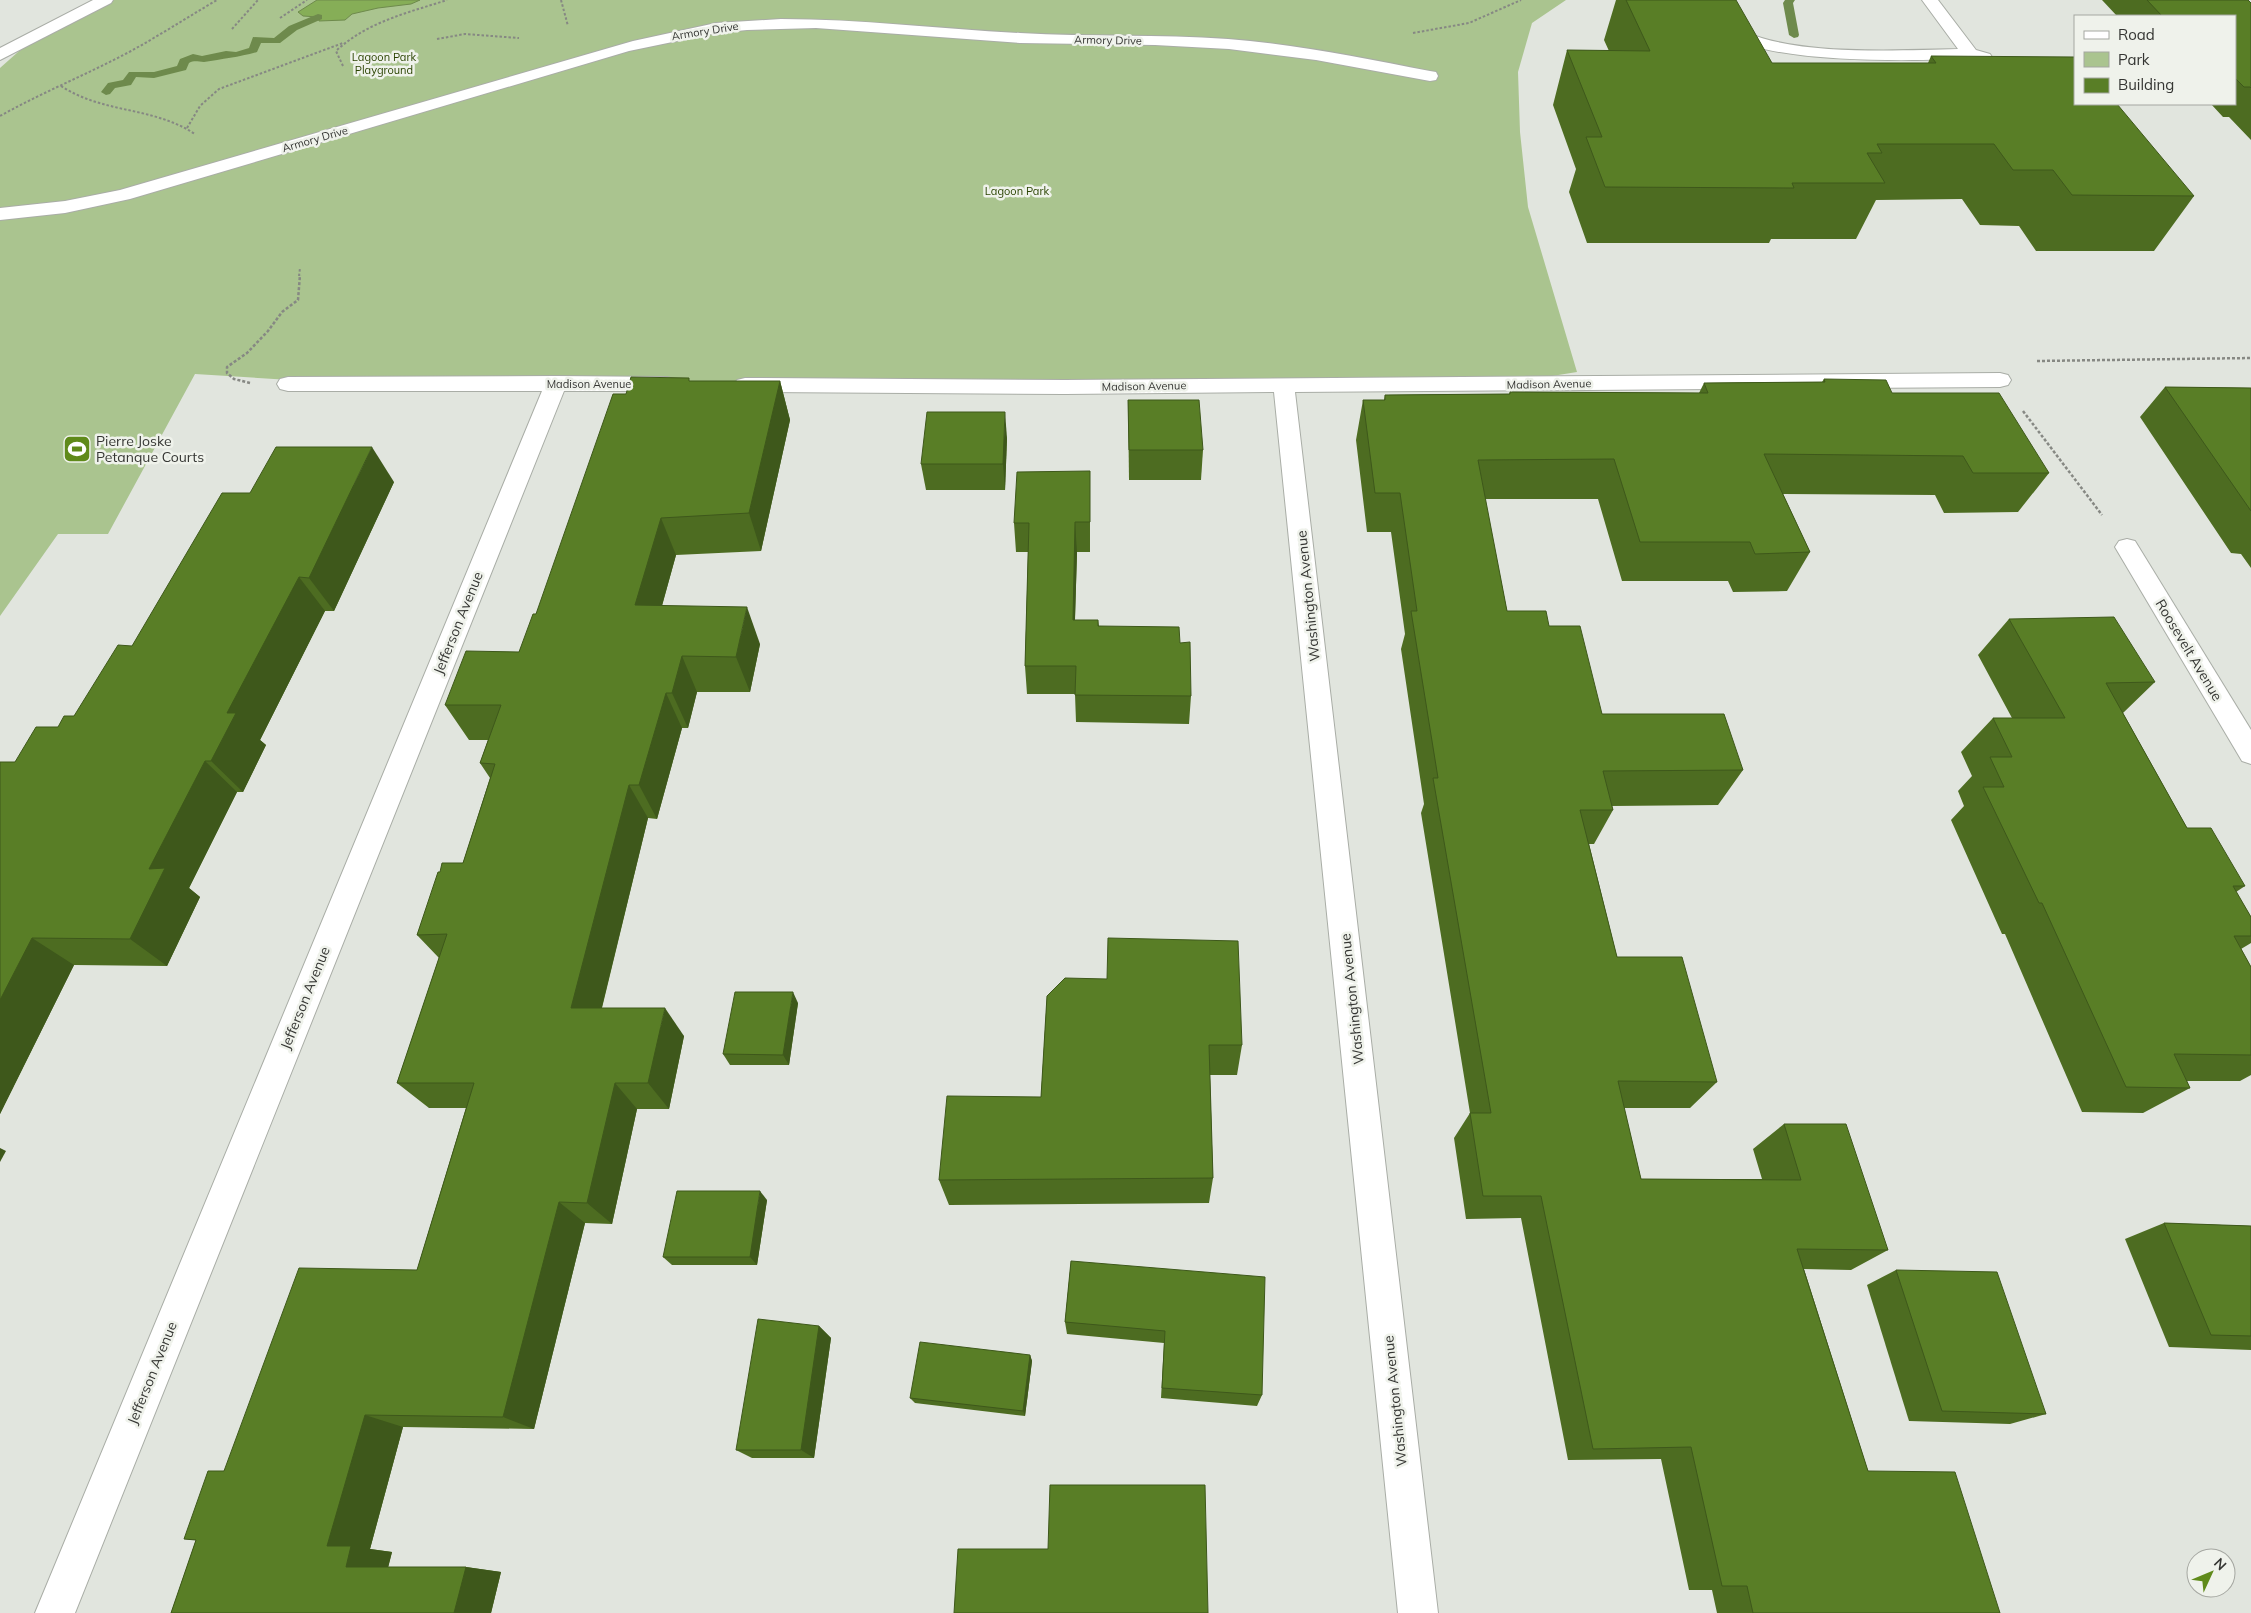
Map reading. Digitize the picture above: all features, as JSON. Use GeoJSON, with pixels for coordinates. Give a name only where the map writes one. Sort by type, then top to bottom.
{"type":"FeatureCollection","features":[{"type":"Feature","properties":{"kind":"street"},"geometry":{"type":"LineString","coordinates":[[0,55],[106,0]]}},
{"type":"Feature","properties":{"kind":"street"},"geometry":{"type":"LineString","coordinates":[[1706,0],[1710,14],[1726,30],[1778,48],[1832,54],[1970,54],[1998,60]]}},
{"type":"Feature","properties":{"kind":"street"},"geometry":{"type":"LineString","coordinates":[[1930,0],[1970,54]]}},
{"type":"Feature","properties":{"kind":"street","name":"Armory Drive"},"geometry":{"type":"LineString","coordinates":[[0,214],[65,207],[123,195],[631,46],[704,30],[746,25],[832,24],[1024,38],[1230,44],[1310,53],[1430,76]]}},
{"type":"Feature","properties":{"kind":"street"},"geometry":{"type":"LineString","coordinates":[[0,64],[36,36]]}},
{"type":"Feature","properties":{"kind":"street","name":"Madison Avenue"},"geometry":{"type":"LineString","coordinates":[[726,384],[1065,387],[2000,380]]}},
{"type":"Feature","properties":{"kind":"street","name":"Jefferson Avenue"},"geometry":{"type":"LineString","coordinates":[[55,1613],[556,383]]}},
{"type":"Feature","properties":{"kind":"street","name":"Madison Avenue"},"geometry":{"type":"LineString","coordinates":[[288,384],[686,384]]}},
{"type":"Feature","properties":{"kind":"street","name":"Washington Avenue"},"geometry":{"type":"LineString","coordinates":[[1284,384],[1418,1613]]}},
{"type":"Feature","properties":{"kind":"street","name":"Roosevelt Avenue"},"geometry":{"type":"LineString","coordinates":[[2127,547],[2251,752]]}},
{"type":"Feature","properties":{"kind":"path"},"geometry":{"type":"LineString","coordinates":[[0,116],[38,95],[61,86],[152,40],[201,8],[217,0]]}},
{"type":"Feature","properties":{"kind":"path"},"geometry":{"type":"LineString","coordinates":[[232,28],[258,0]]}},
{"type":"Feature","properties":{"kind":"path"},"geometry":{"type":"LineString","coordinates":[[280,18],[307,0]]}},
{"type":"Feature","properties":{"kind":"path"},"geometry":{"type":"LineString","coordinates":[[187,128],[192,115],[202,101],[219,89],[343,44],[368,29],[393,18],[447,0]]}},
{"type":"Feature","properties":{"kind":"path"},"geometry":{"type":"LineString","coordinates":[[561,0],[568,27]]}},
{"type":"Feature","properties":{"kind":"path"},"geometry":{"type":"LineString","coordinates":[[1448,30],[1494,15],[1521,0]]}},
{"type":"Feature","properties":{"kind":"path"},"geometry":{"type":"LineString","coordinates":[[342,66],[336,51],[343,44]]}},
{"type":"Feature","properties":{"kind":"path"},"geometry":{"type":"LineString","coordinates":[[61,86],[77,98],[90,104],[147,114],[187,128],[196,135]]}},
{"type":"Feature","properties":{"kind":"path"},"geometry":{"type":"LineString","coordinates":[[288,384],[261,386],[234,379],[227,373],[227,367],[247,354],[282,312],[298,300],[300,268]]}},
{"type":"Feature","properties":{"kind":"path"},"geometry":{"type":"LineString","coordinates":[[2127,547],[2000,380],[2010,362],[2251,358]]}},
{"type":"Feature","properties":{"kind":"green space","name":"Lagoon Park"},"geometry":{"type":"Polygon","coordinates":[[[105,0],[1566,0],[1532,23],[1518,72],[1520,132],[1528,207],[1577,372],[1515,382],[322,382],[195,374],[108,534],[58,534],[0,616],[0,68],[36,36],[105,0]]]}},
{"type":"Feature","properties":{"kind":"shaded area"},"geometry":{"type":"Polygon","coordinates":[[[317,0],[420,0],[411,4],[378,8],[352,14],[345,20],[319,21],[318,17],[303,16],[298,12],[317,0]]]}},
{"type":"Feature","properties":{"kind":"building"},"geometry":{"type":"Polygon","coordinates":[[[1626,0],[1736,0],[1772,63],[1936,63],[1931,56],[2074,57],[2074,105],[2118,105],[2194,196],[2072,195],[2053,170],[2013,170],[1994,144],[1877,144],[1882,153],[1867,153],[1885,183],[1792,183],[1794,188],[1605,187],[1586,137],[1602,137],[1567,50],[1650,51],[1626,0]]]}},
{"type":"Feature","properties":{"kind":"building"},"geometry":{"type":"Polygon","coordinates":[[[2147,0],[2248,0],[2251,3],[2251,88],[2244,87],[2236,79],[2236,15],[2161,15],[2147,0]]]}},
{"type":"Feature","properties":{"kind":"building"},"geometry":{"type":"Polygon","coordinates":[[[631,377],[689,378],[689,381],[780,381],[749,513],[661,518],[635,605],[747,607],[736,657],[682,656],[672,693],[666,693],[639,785],[629,785],[571,1008],[665,1008],[648,1083],[615,1083],[587,1203],[559,1202],[503,1417],[365,1415],[327,1546],[351,1546],[346,1567],[466,1567],[454,1613],[171,1613],[196,1540],[184,1539],[208,1471],[224,1471],[299,1268],[417,1270],[474,1083],[397,1083],[447,934],[417,935],[442,863],[463,863],[495,764],[480,763],[501,705],[445,705],[466,651],[519,652],[533,614],[536,614],[613,394],[626,394],[631,377]]]}},
{"type":"Feature","properties":{"kind":"building"},"geometry":{"type":"Polygon","coordinates":[[[1824,379],[1886,380],[1892,393],[1999,393],[2049,473],[1973,473],[1963,456],[1764,454],[1810,552],[1755,554],[1750,542],[1640,542],[1614,459],[1478,460],[1507,611],[1546,611],[1549,626],[1580,626],[1602,714],[1724,714],[1743,770],[1603,771],[1613,810],[1580,810],[1617,957],[1682,957],[1717,1082],[1618,1081],[1641,1179],[1801,1180],[1784,1124],[1846,1124],[1888,1250],[1797,1249],[1868,1471],[1955,1472],[2000,1613],[1753,1613],[1747,1586],[1722,1586],[1691,1447],[1593,1449],[1541,1196],[1483,1196],[1470,1113],[1491,1113],[1433,778],[1438,778],[1411,611],[1417,611],[1400,493],[1375,493],[1363,400],[1385,400],[1385,395],[1510,394],[1510,392],[1708,393],[1704,383],[1825,382],[1824,379]]]}},
{"type":"Feature","properties":{"kind":"building"},"geometry":{"type":"Polygon","coordinates":[[[2165,387],[2251,388],[2251,511],[2165,387]]]}},
{"type":"Feature","properties":{"kind":"building"},"geometry":{"type":"Polygon","coordinates":[[[1128,400],[1199,400],[1203,450],[1129,450],[1128,400]]]}},
{"type":"Feature","properties":{"kind":"building"},"geometry":{"type":"Polygon","coordinates":[[[927,412],[1005,412],[1003,464],[921,464],[927,412]]]}},
{"type":"Feature","properties":{"kind":"building"},"geometry":{"type":"Polygon","coordinates":[[[276,447],[372,447],[309,578],[299,577],[227,713],[236,713],[211,761],[205,761],[149,869],[165,868],[130,939],[32,938],[0,1000],[0,762],[15,762],[36,727],[58,727],[64,716],[74,716],[118,645],[132,646],[222,493],[250,493],[276,447]]]}},
{"type":"Feature","properties":{"kind":"building"},"geometry":{"type":"Polygon","coordinates":[[[1090,471],[1090,522],[1075,522],[1073,620],[1098,620],[1098,626],[1179,627],[1180,643],[1190,642],[1191,696],[1075,695],[1076,666],[1025,666],[1029,523],[1014,523],[1017,472],[1090,471]]]}},
{"type":"Feature","properties":{"kind":"building"},"geometry":{"type":"Polygon","coordinates":[[[2114,617],[2155,682],[2106,683],[2187,828],[2211,828],[2245,886],[2233,886],[2251,917],[2251,936],[2234,936],[2251,967],[2251,1055],[2174,1054],[2190,1088],[2126,1087],[2042,903],[2039,903],[1983,787],[2004,787],[1990,757],[2012,757],[1993,718],[2065,718],[2009,619],[2114,617]]]}},
{"type":"Feature","properties":{"kind":"building"},"geometry":{"type":"Polygon","coordinates":[[[1108,938],[1238,941],[1242,1045],[1209,1045],[1213,1178],[939,1180],[947,1096],[1041,1097],[1047,996],[1065,978],[1107,979],[1108,938]]]}},
{"type":"Feature","properties":{"kind":"building"},"geometry":{"type":"Polygon","coordinates":[[[735,992],[793,992],[783,1055],[723,1054],[735,992]]]}},
{"type":"Feature","properties":{"kind":"building"},"geometry":{"type":"Polygon","coordinates":[[[677,1191],[760,1191],[750,1257],[663,1257],[677,1191]]]}},
{"type":"Feature","properties":{"kind":"building"},"geometry":{"type":"Polygon","coordinates":[[[2164,1223],[2251,1226],[2251,1336],[2211,1335],[2164,1223]]]}},
{"type":"Feature","properties":{"kind":"building"},"geometry":{"type":"Polygon","coordinates":[[[1071,1261],[1265,1277],[1262,1395],[1162,1388],[1165,1331],[1065,1322],[1071,1261]]]}},
{"type":"Feature","properties":{"kind":"building"},"geometry":{"type":"Polygon","coordinates":[[[1896,1270],[1997,1272],[2046,1414],[1942,1411],[1896,1270]]]}},
{"type":"Feature","properties":{"kind":"building"},"geometry":{"type":"Polygon","coordinates":[[[758,1319],[819,1326],[801,1450],[736,1450],[758,1319]]]}},
{"type":"Feature","properties":{"kind":"building"},"geometry":{"type":"Polygon","coordinates":[[[920,1342],[1030,1355],[1023,1411],[910,1398],[920,1342]]]}},
{"type":"Feature","properties":{"kind":"building"},"geometry":{"type":"Polygon","coordinates":[[[1050,1485],[1205,1485],[1208,1613],[954,1613],[958,1549],[1048,1549],[1050,1485]]]}},
{"type":"Feature","properties":{"kind":"waterway"},"geometry":{"type":"LineString","coordinates":[[1790,0],[1788,3],[1794,35]]}},
{"type":"Feature","properties":{"kind":"waterway"},"geometry":{"type":"LineString","coordinates":[[106,92],[112,85],[127,83],[133,74],[154,75],[182,68],[184,61],[193,57],[202,59],[226,54],[236,55],[253,50],[257,39],[276,41],[293,28],[318,17]]}},
{"type":"Feature","properties":{"kind":"place","name":"Pierre Joske Petanque Courts"},"geometry":{"type":"Point","coordinates":[77,449]}},
{"type":"Feature","properties":{"kind":"park label","name":"Lagoon Park Playground"},"geometry":{"type":"Point","coordinates":[384,63]}}]}
